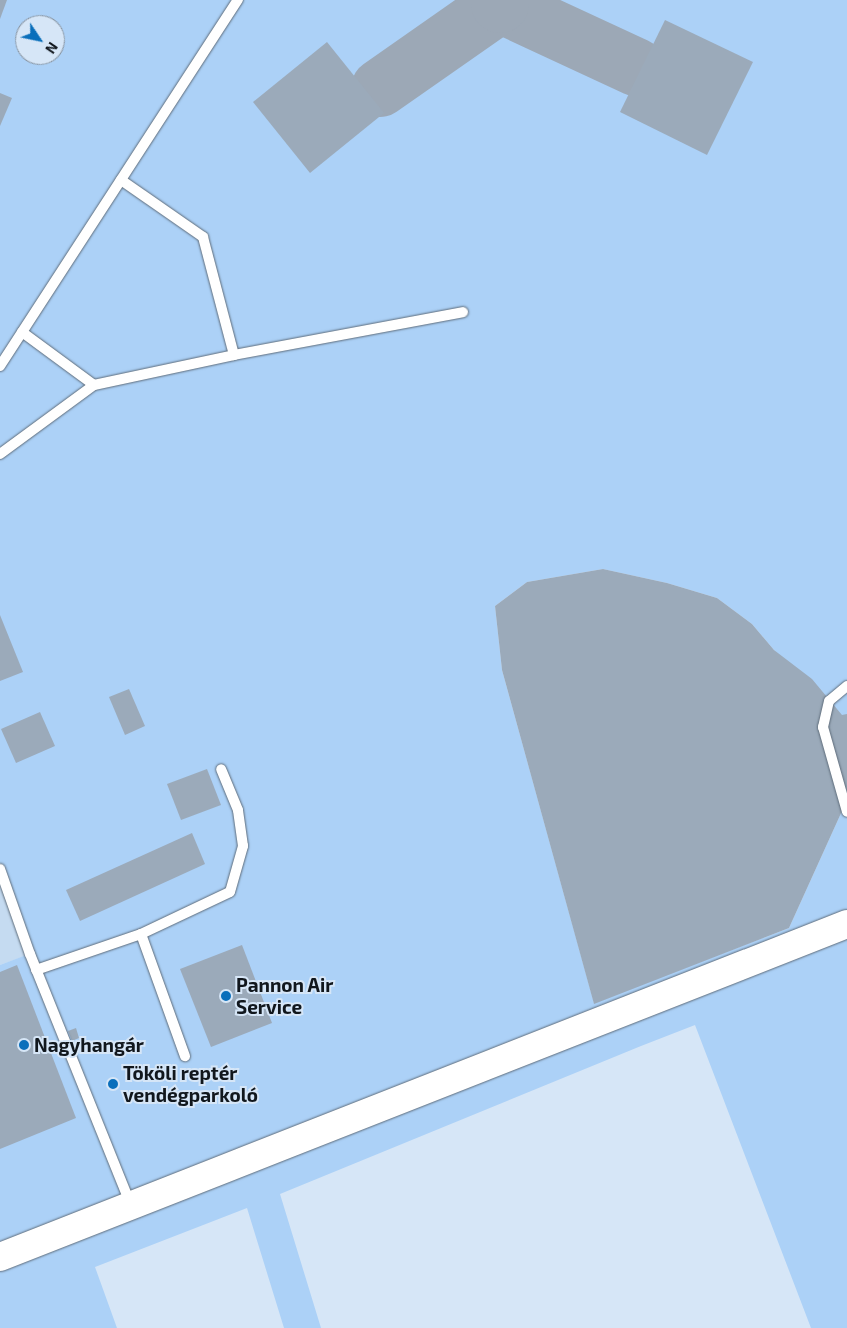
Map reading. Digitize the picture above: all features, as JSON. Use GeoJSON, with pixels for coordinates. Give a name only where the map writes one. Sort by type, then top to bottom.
{"type":"FeatureCollection","features":[{"type":"Feature","properties":{"kind":"main road"},"geometry":{"type":"LineString","coordinates":[[0,1257],[847,924]]}},
{"type":"Feature","properties":{"kind":"lane"},"geometry":{"type":"LineString","coordinates":[[0,366],[238,0]]}},
{"type":"Feature","properties":{"kind":"lane"},"geometry":{"type":"LineString","coordinates":[[121,180],[203,236],[234,355]]}},
{"type":"Feature","properties":{"kind":"lane"},"geometry":{"type":"LineString","coordinates":[[0,454],[94,385],[234,355],[463,312]]}},
{"type":"Feature","properties":{"kind":"lane"},"geometry":{"type":"LineString","coordinates":[[22,332],[94,385]]}},
{"type":"Feature","properties":{"kind":"lane"},"geometry":{"type":"LineString","coordinates":[[847,686],[829,701],[822,727],[847,812]]}},
{"type":"Feature","properties":{"kind":"lane"},"geometry":{"type":"LineString","coordinates":[[36,970],[141,934],[230,892],[243,846],[238,810],[221,769]]}},
{"type":"Feature","properties":{"kind":"lane"},"geometry":{"type":"LineString","coordinates":[[0,868],[36,970],[131,1206]]}},
{"type":"Feature","properties":{"kind":"lane"},"geometry":{"type":"LineString","coordinates":[[141,934],[185,1056]]}},
{"type":"Feature","properties":{"kind":"shaded area"},"geometry":{"type":"Polygon","coordinates":[[[0,0],[847,0],[847,727],[752,624],[717,598],[667,583],[603,569],[527,582],[495,606],[502,670],[594,1003],[789,928],[847,800],[847,1328],[811,1328],[695,1025],[280,1194],[321,1328],[284,1328],[247,1208],[95,1267],[117,1328],[0,1328],[0,965],[29,954],[0,869],[0,0]]]}},
{"type":"Feature","properties":{"kind":"shaded area"},"geometry":{"type":"Polygon","coordinates":[[[0,869],[30,954],[0,965],[0,869]]]}},
{"type":"Feature","properties":{"kind":"building"},"geometry":{"type":"Polygon","coordinates":[[[0,0],[7,0],[0,19],[0,0]]]}},
{"type":"Feature","properties":{"kind":"building"},"geometry":{"type":"Polygon","coordinates":[[[665,20],[753,62],[707,155],[620,112],[665,20]]]}},
{"type":"Feature","properties":{"kind":"building"},"geometry":{"type":"Polygon","coordinates":[[[327,42],[384,113],[310,173],[253,102],[327,42]]]}},
{"type":"Feature","properties":{"kind":"building"},"geometry":{"type":"Polygon","coordinates":[[[0,93],[12,98],[0,126],[0,93]]]}},
{"type":"Feature","properties":{"kind":"building"},"geometry":{"type":"Polygon","coordinates":[[[603,569],[667,583],[717,598],[752,624],[774,650],[812,679],[842,715],[847,714],[847,800],[789,928],[594,1004],[502,670],[495,606],[527,582],[603,569]]]}},
{"type":"Feature","properties":{"kind":"building"},"geometry":{"type":"Polygon","coordinates":[[[0,615],[23,672],[0,681],[0,615]]]}},
{"type":"Feature","properties":{"kind":"building"},"geometry":{"type":"Polygon","coordinates":[[[129,689],[145,726],[125,735],[109,697],[129,689]]]}},
{"type":"Feature","properties":{"kind":"building"},"geometry":{"type":"Polygon","coordinates":[[[40,712],[55,746],[16,763],[1,729],[40,712]]]}},
{"type":"Feature","properties":{"kind":"building"},"geometry":{"type":"Polygon","coordinates":[[[207,769],[221,805],[181,820],[167,784],[207,769]]]}},
{"type":"Feature","properties":{"kind":"building"},"geometry":{"type":"Polygon","coordinates":[[[192,833],[205,864],[80,921],[66,890],[192,833]]]}},
{"type":"Feature","properties":{"kind":"building","name":"Pannon Air Service"},"geometry":{"type":"Polygon","coordinates":[[[242,945],[272,1023],[211,1047],[180,969],[242,945]]]}},
{"type":"Feature","properties":{"kind":"building","name":"Nagyhangár"},"geometry":{"type":"Polygon","coordinates":[[[17,965],[76,1118],[0,1149],[0,972],[17,965]]]}},
{"type":"Feature","properties":{"kind":"building"},"geometry":{"type":"Polygon","coordinates":[[[76,1028],[79,1038],[72,1041],[68,1031],[76,1028]]]}},
{"type":"Feature","properties":{"kind":"taxiway"},"geometry":{"type":"LineString","coordinates":[[380,88],[500,4],[500,0]]}},
{"type":"Feature","properties":{"kind":"taxiway"},"geometry":{"type":"LineString","coordinates":[[500,4],[636,67]]}},
{"type":"Feature","properties":{"kind":"place","name":"Pannon Air Service"},"geometry":{"type":"Point","coordinates":[226,996]}},
{"type":"Feature","properties":{"kind":"place","name":"Nagyhangár"},"geometry":{"type":"Point","coordinates":[24,1045]}},
{"type":"Feature","properties":{"kind":"place","name":"Tököli reptér vendégparkoló"},"geometry":{"type":"Point","coordinates":[113,1084]}}]}
